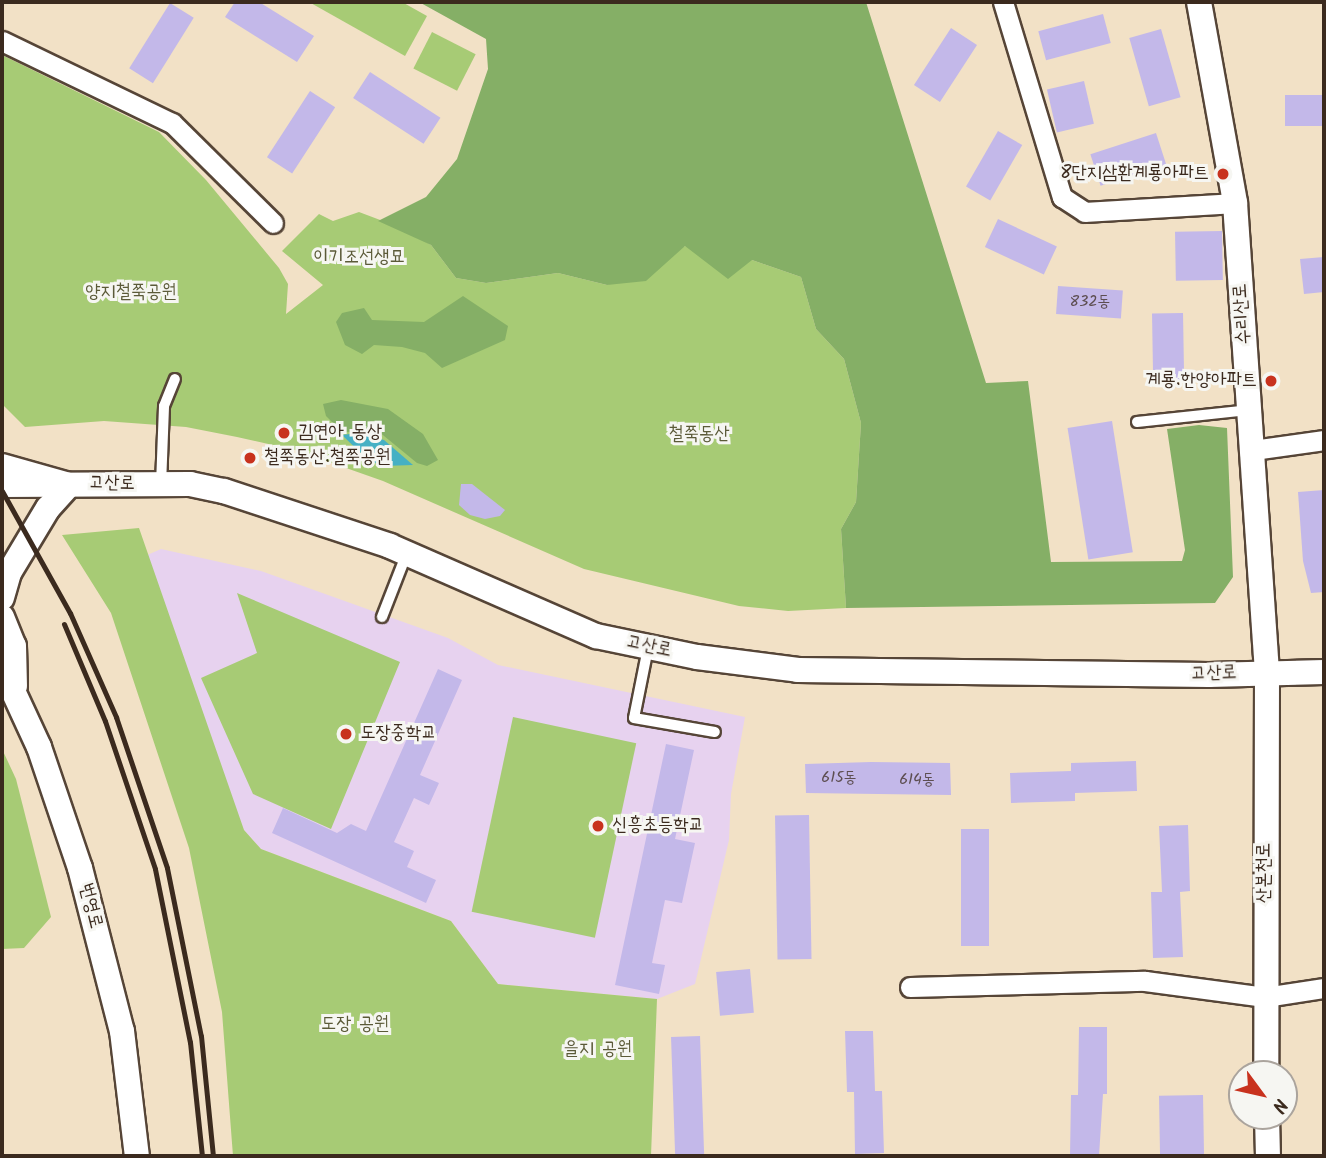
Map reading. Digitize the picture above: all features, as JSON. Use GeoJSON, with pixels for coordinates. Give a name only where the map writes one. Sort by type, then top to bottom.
{"type":"FeatureCollection","features":[{"type":"Feature","properties":{"kind":"street"},"geometry":{"type":"LineString","coordinates":[[1003,2],[1062,197],[1085,212],[1235,203]]}},
{"type":"Feature","properties":{"kind":"street","name":"수리산로"},"geometry":{"type":"LineString","coordinates":[[1199,2],[1235,203],[1267,671]]}},
{"type":"Feature","properties":{"kind":"street"},"geometry":{"type":"LineString","coordinates":[[2,41],[172,124],[273,223]]}},
{"type":"Feature","properties":{"kind":"street"},"geometry":{"type":"LineString","coordinates":[[1253,450],[1324,440]]}},
{"type":"Feature","properties":{"kind":"street"},"geometry":{"type":"LineString","coordinates":[[2,466],[69,485],[48,508],[9,573],[2,598]]}},
{"type":"Feature","properties":{"kind":"street","name":"고산로"},"geometry":{"type":"LineString","coordinates":[[2,485],[190,484],[224,491],[407,553],[596,636],[797,670],[1209,675],[1267,671],[1324,672]]}},
{"type":"Feature","properties":{"kind":"street"},"geometry":{"type":"LineString","coordinates":[[2,617],[14,646],[8,690]]}},
{"type":"Feature","properties":{"kind":"street","name":"번영로"},"geometry":{"type":"LineString","coordinates":[[2,667],[8,690],[39,747],[80,868],[122,1031],[136,1156]]}},
{"type":"Feature","properties":{"kind":"street","name":"산본천로"},"geometry":{"type":"LineString","coordinates":[[1266,1060],[1267,671]]}},
{"type":"Feature","properties":{"kind":"street"},"geometry":{"type":"LineString","coordinates":[[909,987],[1145,981],[1265,997],[1324,988]]}},
{"type":"Feature","properties":{"kind":"street"},"geometry":{"type":"LineString","coordinates":[[1267,1130],[1268,1156]]}},
{"type":"Feature","properties":{"kind":"lane"},"geometry":{"type":"LineString","coordinates":[[162,485],[164,406],[175,379]]}},
{"type":"Feature","properties":{"kind":"lane"},"geometry":{"type":"LineString","coordinates":[[1137,422],[1250,410]]}},
{"type":"Feature","properties":{"kind":"lane"},"geometry":{"type":"LineString","coordinates":[[382,617],[407,553]]}},
{"type":"Feature","properties":{"kind":"lane"},"geometry":{"type":"LineString","coordinates":[[649,647],[634,719],[715,732]]}},
{"type":"Feature","properties":{"kind":"shaded area"},"geometry":{"type":"Polygon","coordinates":[[[161,549],[261,571],[448,638],[498,665],[745,717],[731,794],[729,840],[695,984],[657,999],[498,984],[451,921],[261,849],[244,830],[145,556],[161,549]]]}},
{"type":"Feature","properties":{"kind":"green space"},"geometry":{"type":"Polygon","coordinates":[[[309,2],[402,2],[427,16],[405,56],[309,2]]]}},
{"type":"Feature","properties":{"kind":"green space"},"geometry":{"type":"Polygon","coordinates":[[[419,2],[866,2],[986,383],[1028,381],[1051,562],[1182,561],[1185,550],[1167,429],[1199,425],[1227,428],[1233,577],[1215,603],[846,608],[841,529],[856,502],[861,423],[844,359],[816,329],[801,277],[752,260],[728,279],[685,246],[646,281],[607,285],[558,273],[486,283],[456,278],[431,245],[378,221],[426,197],[457,159],[488,69],[486,39],[419,2]]]}},
{"type":"Feature","properties":{"kind":"green space"},"geometry":{"type":"Polygon","coordinates":[[[432,32],[476,54],[457,91],[413,69],[432,32]]]}},
{"type":"Feature","properties":{"kind":"green space","name":"철쭉동산"},"geometry":{"type":"Polygon","coordinates":[[[2,55],[159,132],[206,180],[279,268],[288,284],[286,314],[323,285],[282,251],[319,214],[333,221],[359,212],[404,229],[431,245],[456,278],[486,283],[558,273],[607,285],[685,246],[752,260],[801,277],[816,329],[844,359],[861,423],[856,502],[841,529],[846,608],[788,611],[739,606],[584,569],[383,481],[295,450],[237,437],[186,427],[104,421],[25,427],[2,404],[2,55]]]}},
{"type":"Feature","properties":{"kind":"green space"},"geometry":{"type":"Polygon","coordinates":[[[463,296],[508,326],[505,340],[442,368],[425,353],[402,347],[374,345],[362,354],[345,345],[336,322],[342,313],[364,308],[372,320],[424,322],[463,296]]]}},
{"type":"Feature","properties":{"kind":"green space"},"geometry":{"type":"Polygon","coordinates":[[[341,400],[388,409],[423,434],[438,460],[427,466],[417,463],[378,431],[342,432],[326,416],[323,404],[341,400]]]}},
{"type":"Feature","properties":{"kind":"green space","name":"도장 공원"},"geometry":{"type":"Polygon","coordinates":[[[139,528],[244,830],[261,849],[451,921],[498,984],[657,999],[651,1156],[233,1156],[222,1012],[189,848],[111,613],[62,535],[139,528]]]}},
{"type":"Feature","properties":{"kind":"green space"},"geometry":{"type":"Polygon","coordinates":[[[237,593],[400,662],[331,829],[253,794],[201,678],[257,653],[237,593]]]}},
{"type":"Feature","properties":{"kind":"green space"},"geometry":{"type":"Polygon","coordinates":[[[513,717],[636,743],[595,938],[472,912],[513,717]]]}},
{"type":"Feature","properties":{"kind":"green space"},"geometry":{"type":"Polygon","coordinates":[[[2,749],[16,779],[51,917],[24,948],[2,949],[2,749]]]}},
{"type":"Feature","properties":{"kind":"water"},"geometry":{"type":"Polygon","coordinates":[[[358,433],[384,440],[413,465],[383,466],[368,460],[342,435],[358,433]]]}},
{"type":"Feature","properties":{"kind":"building"},"geometry":{"type":"Polygon","coordinates":[[[235,2],[259,2],[314,36],[297,62],[225,17],[235,2]]]}},
{"type":"Feature","properties":{"kind":"building"},"geometry":{"type":"Polygon","coordinates":[[[170,3],[194,18],[153,83],[129,68],[170,3]]]}},
{"type":"Feature","properties":{"kind":"building"},"geometry":{"type":"Polygon","coordinates":[[[1103,14],[1111,43],[1046,60],[1038,31],[1103,14]]]}},
{"type":"Feature","properties":{"kind":"building"},"geometry":{"type":"Polygon","coordinates":[[[951,28],[977,45],[940,102],[914,85],[951,28]]]}},
{"type":"Feature","properties":{"kind":"building"},"geometry":{"type":"Polygon","coordinates":[[[1161,29],[1181,97],[1149,106],[1129,38],[1161,29]]]}},
{"type":"Feature","properties":{"kind":"building"},"geometry":{"type":"Polygon","coordinates":[[[370,72],[440,118],[424,144],[353,98],[370,72]]]}},
{"type":"Feature","properties":{"kind":"building"},"geometry":{"type":"Polygon","coordinates":[[[1084,81],[1094,124],[1057,132],[1047,90],[1084,81]]]}},
{"type":"Feature","properties":{"kind":"building"},"geometry":{"type":"Polygon","coordinates":[[[310,91],[335,107],[292,174],[267,157],[310,91]]]}},
{"type":"Feature","properties":{"kind":"building"},"geometry":{"type":"Polygon","coordinates":[[[1285,95],[1324,95],[1324,126],[1285,126],[1285,95]]]}},
{"type":"Feature","properties":{"kind":"building"},"geometry":{"type":"Polygon","coordinates":[[[998,131],[1022,145],[990,200],[966,186],[998,131]]]}},
{"type":"Feature","properties":{"kind":"building"},"geometry":{"type":"Polygon","coordinates":[[[1156,133],[1166,164],[1101,186],[1090,154],[1156,133]]]}},
{"type":"Feature","properties":{"kind":"building"},"geometry":{"type":"Polygon","coordinates":[[[998,219],[1057,246],[1044,275],[985,247],[998,219]]]}},
{"type":"Feature","properties":{"kind":"building"},"geometry":{"type":"Polygon","coordinates":[[[1222,231],[1223,280],[1176,281],[1175,232],[1222,231]]]}},
{"type":"Feature","properties":{"kind":"building"},"geometry":{"type":"Polygon","coordinates":[[[1324,257],[1324,292],[1304,294],[1300,259],[1324,257]]]}},
{"type":"Feature","properties":{"kind":"building"},"geometry":{"type":"Polygon","coordinates":[[[1058,286],[1123,291],[1121,318],[1056,314],[1058,286]]]}},
{"type":"Feature","properties":{"kind":"building"},"geometry":{"type":"Polygon","coordinates":[[[1183,313],[1184,380],[1153,381],[1152,314],[1183,313]]]}},
{"type":"Feature","properties":{"kind":"building"},"geometry":{"type":"Polygon","coordinates":[[[1112,421],[1133,552],[1088,559],[1068,428],[1112,421]]]}},
{"type":"Feature","properties":{"kind":"building"},"geometry":{"type":"Polygon","coordinates":[[[461,484],[472,484],[505,510],[500,516],[485,519],[470,515],[459,505],[461,484]]]}},
{"type":"Feature","properties":{"kind":"building"},"geometry":{"type":"Polygon","coordinates":[[[1324,490],[1324,592],[1311,593],[1303,561],[1298,492],[1324,490]]]}},
{"type":"Feature","properties":{"kind":"building"},"geometry":{"type":"Polygon","coordinates":[[[438,669],[462,680],[420,775],[439,783],[429,805],[414,798],[394,842],[414,851],[407,867],[436,880],[426,903],[272,833],[283,808],[337,833],[351,824],[366,831],[438,669]]]}},
{"type":"Feature","properties":{"kind":"building"},"geometry":{"type":"Polygon","coordinates":[[[666,744],[694,750],[675,839],[695,843],[682,903],[665,900],[652,963],[665,965],[659,994],[615,985],[666,744]]]}},
{"type":"Feature","properties":{"kind":"building"},"geometry":{"type":"Polygon","coordinates":[[[1136,761],[1137,791],[1075,793],[1075,801],[1011,803],[1010,773],[1071,771],[1071,763],[1136,761]]]}},
{"type":"Feature","properties":{"kind":"building"},"geometry":{"type":"Polygon","coordinates":[[[950,763],[951,795],[806,793],[805,764],[950,763]]]}},
{"type":"Feature","properties":{"kind":"building"},"geometry":{"type":"Polygon","coordinates":[[[809,815],[812,959],[778,960],[775,816],[809,815]]]}},
{"type":"Feature","properties":{"kind":"building"},"geometry":{"type":"Polygon","coordinates":[[[1188,825],[1190,891],[1180,892],[1183,957],[1153,958],[1151,892],[1162,892],[1159,826],[1188,825]]]}},
{"type":"Feature","properties":{"kind":"building"},"geometry":{"type":"Polygon","coordinates":[[[961,829],[989,829],[989,946],[961,946],[961,829]]]}},
{"type":"Feature","properties":{"kind":"building"},"geometry":{"type":"Polygon","coordinates":[[[750,969],[754,1013],[720,1016],[716,972],[750,969]]]}},
{"type":"Feature","properties":{"kind":"building"},"geometry":{"type":"Polygon","coordinates":[[[1079,1027],[1107,1027],[1107,1094],[1103,1094],[1099,1156],[1070,1156],[1071,1095],[1078,1095],[1079,1027]]]}},
{"type":"Feature","properties":{"kind":"building"},"geometry":{"type":"Polygon","coordinates":[[[845,1031],[873,1031],[875,1091],[882,1091],[884,1153],[855,1154],[854,1092],[847,1092],[845,1031]]]}},
{"type":"Feature","properties":{"kind":"building"},"geometry":{"type":"Polygon","coordinates":[[[700,1036],[704,1156],[675,1156],[671,1037],[700,1036]]]}},
{"type":"Feature","properties":{"kind":"building"},"geometry":{"type":"Polygon","coordinates":[[[1203,1095],[1204,1156],[1160,1156],[1159,1096],[1203,1095]]]}},
{"type":"Feature","properties":{"kind":"railway"},"geometry":{"type":"LineString","coordinates":[[2,491],[70,613],[116,717],[167,868],[201,1036],[213,1156]]}},
{"type":"Feature","properties":{"kind":"railway"},"geometry":{"type":"LineString","coordinates":[[64,624],[105,721],[155,869],[190,1042],[202,1156]]}},
{"type":"Feature","properties":{"kind":"place","name":"8단지삼환계룡아파트"},"geometry":{"type":"Point","coordinates":[1223,174]}},
{"type":"Feature","properties":{"kind":"place","name":"계룡.한양아파트"},"geometry":{"type":"Point","coordinates":[1271,381]}},
{"type":"Feature","properties":{"kind":"place","name":"김연아 동상"},"geometry":{"type":"Point","coordinates":[284,433]}},
{"type":"Feature","properties":{"kind":"place","name":"철쭉동산.철쭉공원"},"geometry":{"type":"Point","coordinates":[250,458]}},
{"type":"Feature","properties":{"kind":"place","name":"도장중학교"},"geometry":{"type":"Point","coordinates":[346,734]}},
{"type":"Feature","properties":{"kind":"place","name":"신흥초등학교"},"geometry":{"type":"Point","coordinates":[598,826]}},
{"type":"Feature","properties":{"kind":"park label","name":"이기조선생묘"},"geometry":{"type":"Point","coordinates":[359,258]}},
{"type":"Feature","properties":{"kind":"park label","name":"양지철쭉공원"},"geometry":{"type":"Point","coordinates":[131,293]}},
{"type":"Feature","properties":{"kind":"park label","name":"을지 공원"},"geometry":{"type":"Point","coordinates":[598,1050]}}]}
